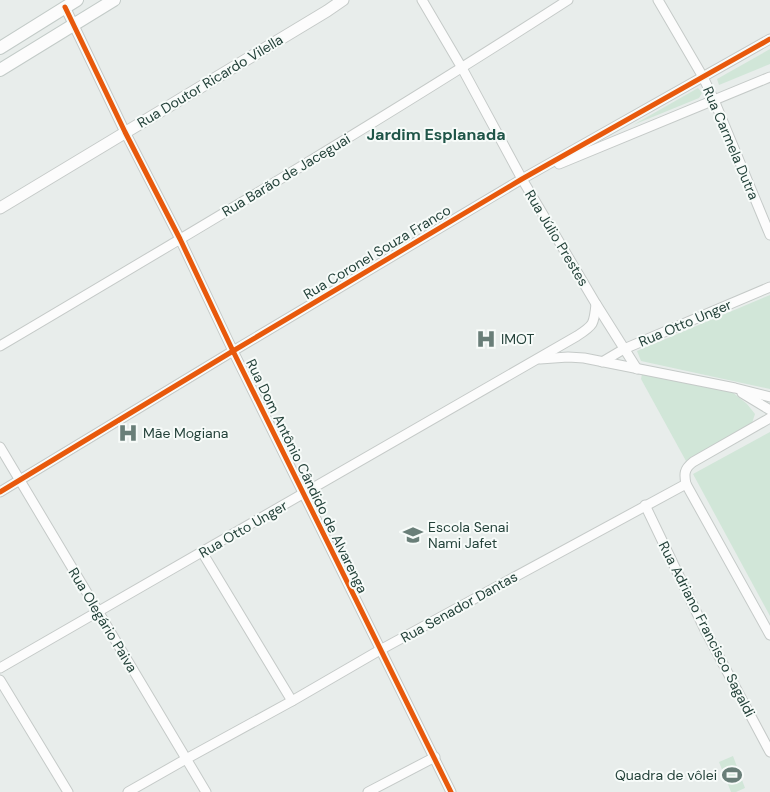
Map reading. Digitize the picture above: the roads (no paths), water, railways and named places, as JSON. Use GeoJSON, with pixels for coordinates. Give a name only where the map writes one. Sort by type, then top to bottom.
{"type":"FeatureCollection","features":[{"type":"Feature","properties":{"kind":"main road"},"geometry":{"type":"LineString","coordinates":[[0,48],[77,0]]}},
{"type":"Feature","properties":{"kind":"main road"},"geometry":{"type":"LineString","coordinates":[[0,70],[114,0]]}},
{"type":"Feature","properties":{"kind":"street","name":"Rua Doutor Ricardo Vilella"},"geometry":{"type":"LineString","coordinates":[[0,208],[327,12],[343,0]]}},
{"type":"Feature","properties":{"kind":"street","name":"Rua Júlio Prestes"},"geometry":{"type":"LineString","coordinates":[[422,0],[462,68],[522,179],[637,369]]}},
{"type":"Feature","properties":{"kind":"street","name":"Rua Barão de Jaceguai"},"geometry":{"type":"LineString","coordinates":[[0,346],[462,68],[568,0]]}},
{"type":"Feature","properties":{"kind":"street","name":"Rua Carmela Dutra"},"geometry":{"type":"LineString","coordinates":[[658,0],[703,77],[714,100],[770,235]]}},
{"type":"Feature","properties":{"kind":"street","name":"Rua Dom Antônio Cândido de Alvarenga"},"geometry":{"type":"LineString","coordinates":[[65,7],[451,792]]}},
{"type":"Feature","properties":{"kind":"street","name":"Rua Coronel Souza Franco"},"geometry":{"type":"LineString","coordinates":[[0,492],[522,179],[770,39]]}},
{"type":"Feature","properties":{"kind":"street"},"geometry":{"type":"LineString","coordinates":[[522,179],[770,77]]}},
{"type":"Feature","properties":{"kind":"street","name":"Rua Otto Unger"},"geometry":{"type":"LineString","coordinates":[[602,362],[624,349],[770,288]]}},
{"type":"Feature","properties":{"kind":"street","name":"Rua Otto Unger"},"geometry":{"type":"LineString","coordinates":[[0,668],[588,329],[593,324],[596,304]]}},
{"type":"Feature","properties":{"kind":"street","name":"Rua Otto Unger"},"geometry":{"type":"LineString","coordinates":[[537,360],[568,357],[584,358],[735,388],[770,397]]}},
{"type":"Feature","properties":{"kind":"street"},"geometry":{"type":"LineString","coordinates":[[735,388],[770,410]]}},
{"type":"Feature","properties":{"kind":"street"},"geometry":{"type":"LineString","coordinates":[[770,418],[693,462],[685,469],[684,475],[686,484],[770,634]]}},
{"type":"Feature","properties":{"kind":"street","name":"Rua Olegário Paiva"},"geometry":{"type":"LineString","coordinates":[[0,447],[206,792]]}},
{"type":"Feature","properties":{"kind":"street","name":"Rua Senador Dantas"},"geometry":{"type":"LineString","coordinates":[[128,792],[380,650],[686,484]]}},
{"type":"Feature","properties":{"kind":"street","name":"Rua Adriano Francisco Sagaldi"},"geometry":{"type":"LineString","coordinates":[[645,505],[706,632],[770,752]]}},
{"type":"Feature","properties":{"kind":"street"},"geometry":{"type":"LineString","coordinates":[[202,552],[292,701]]}},
{"type":"Feature","properties":{"kind":"street"},"geometry":{"type":"LineString","coordinates":[[0,680],[68,792]]}},
{"type":"Feature","properties":{"kind":"street"},"geometry":{"type":"LineString","coordinates":[[368,792],[434,757]]}},
{"type":"Feature","properties":{"kind":"place","name":"IMOT"},"geometry":{"type":"Point","coordinates":[486,339]}},
{"type":"Feature","properties":{"kind":"place","name":"Mãe Mogiana"},"geometry":{"type":"Point","coordinates":[128,433]}},
{"type":"Feature","properties":{"kind":"place","name":"Escola Senai Nami Jafet"},"geometry":{"type":"Point","coordinates":[413,535]}},
{"type":"Feature","properties":{"kind":"place","name":"Quadra de vôlei"},"geometry":{"type":"Point","coordinates":[732,775]}},
{"type":"Feature","properties":{"kind":"district","name":"Jardim Esplanada"},"geometry":{"type":"Point","coordinates":[436,134]}}]}
